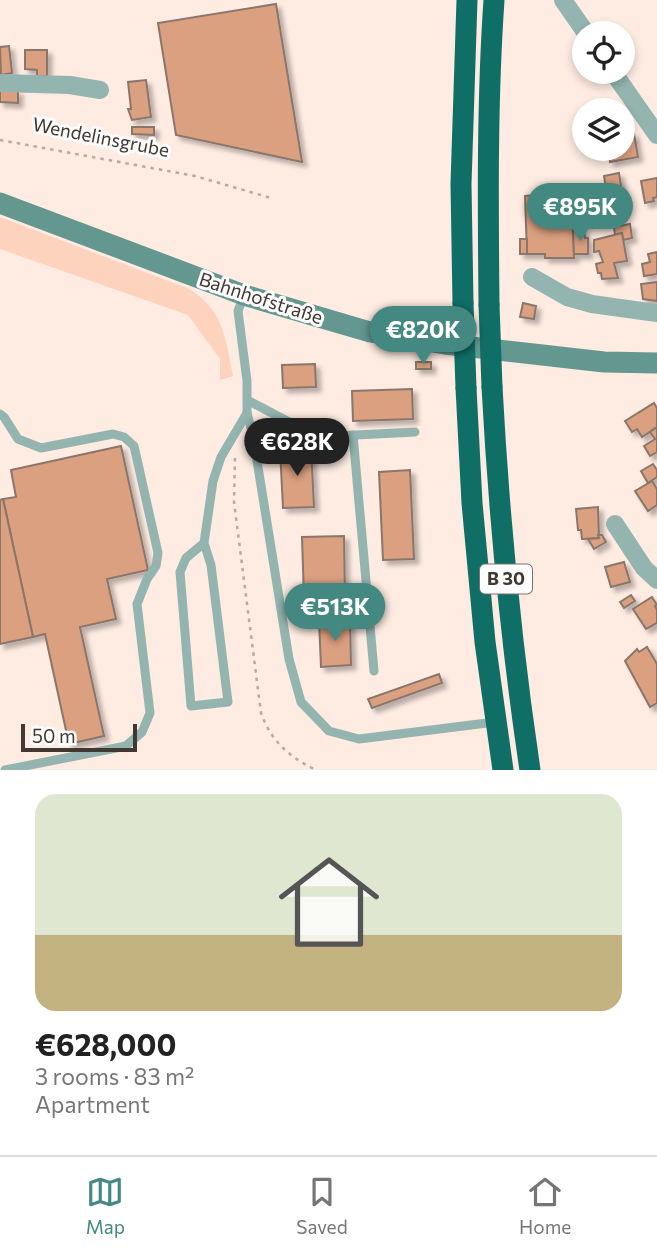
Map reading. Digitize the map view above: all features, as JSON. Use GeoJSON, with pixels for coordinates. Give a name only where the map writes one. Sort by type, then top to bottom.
{"type":"FeatureCollection","features":[{"type":"Feature","properties":{"kind":"highway","name":"B 30"},"geometry":{"type":"LineString","coordinates":[[467,0],[462,158],[466,388],[485,642],[503,770]]}},
{"type":"Feature","properties":{"kind":"highway","name":"B 30"},"geometry":{"type":"LineString","coordinates":[[494,0],[488,159],[492,387],[498,498],[511,640],[530,770]]}},
{"type":"Feature","properties":{"kind":"main road","name":"Bahnhofstraße"},"geometry":{"type":"LineString","coordinates":[[0,203],[244,295],[370,331],[445,344],[604,362],[657,363]]}},
{"type":"Feature","properties":{"kind":"street"},"geometry":{"type":"LineString","coordinates":[[563,0],[578,21]]}},
{"type":"Feature","properties":{"kind":"street","name":"Wendelinsgrube"},"geometry":{"type":"LineString","coordinates":[[0,83],[70,85],[100,90]]}},
{"type":"Feature","properties":{"kind":"street"},"geometry":{"type":"LineString","coordinates":[[621,84],[657,135]]}},
{"type":"Feature","properties":{"kind":"street"},"geometry":{"type":"LineString","coordinates":[[532,277],[567,297],[592,304],[657,313]]}},
{"type":"Feature","properties":{"kind":"street"},"geometry":{"type":"LineString","coordinates":[[615,524],[644,568],[657,580]]}},
{"type":"Feature","properties":{"kind":"lane"},"geometry":{"type":"LineString","coordinates":[[244,295],[238,311],[249,401],[247,413],[289,659],[301,702],[329,731],[359,739],[496,722]]}},
{"type":"Feature","properties":{"kind":"lane"},"geometry":{"type":"LineString","coordinates":[[249,401],[318,437],[415,432]]}},
{"type":"Feature","properties":{"kind":"lane"},"geometry":{"type":"LineString","coordinates":[[204,542],[186,558],[180,572],[191,706],[228,702],[211,565],[204,542],[213,481],[221,457],[247,413]]}},
{"type":"Feature","properties":{"kind":"lane"},"geometry":{"type":"LineString","coordinates":[[0,414],[18,439],[41,448],[113,434],[124,437],[134,446],[158,554],[156,566],[147,579],[137,604],[150,713],[142,732],[126,746],[5,770]]}},
{"type":"Feature","properties":{"kind":"lane"},"geometry":{"type":"LineString","coordinates":[[353,436],[374,671]]}},
{"type":"Feature","properties":{"kind":"path","name":"Wendelinsgrube"},"geometry":{"type":"LineString","coordinates":[[0,140],[195,176],[271,198]]}},
{"type":"Feature","properties":{"kind":"path"},"geometry":{"type":"LineString","coordinates":[[235,430],[234,502],[261,713],[268,732],[282,749],[316,770]]}},
{"type":"Feature","properties":{"kind":"shaded area"},"geometry":{"type":"Polygon","coordinates":[[[0,217],[187,288],[199,296],[209,305],[221,325],[233,376],[220,380],[220,359],[188,315],[0,249],[0,217]]]}},
{"type":"Feature","properties":{"kind":"building"},"geometry":{"type":"Polygon","coordinates":[[[276,4],[302,162],[176,135],[158,23],[276,4]]]}},
{"type":"Feature","properties":{"kind":"building"},"geometry":{"type":"Polygon","coordinates":[[[9,46],[12,73],[1,75],[0,47],[9,46]]]}},
{"type":"Feature","properties":{"kind":"building"},"geometry":{"type":"Polygon","coordinates":[[[25,50],[47,50],[47,76],[37,76],[37,70],[25,69],[25,50]]]}},
{"type":"Feature","properties":{"kind":"building"},"geometry":{"type":"Polygon","coordinates":[[[146,80],[151,117],[132,120],[128,109],[131,109],[128,82],[146,80]]]}},
{"type":"Feature","properties":{"kind":"building"},"geometry":{"type":"Polygon","coordinates":[[[0,91],[18,91],[18,103],[0,102],[0,91]]]}},
{"type":"Feature","properties":{"kind":"building"},"geometry":{"type":"Polygon","coordinates":[[[132,127],[154,127],[154,135],[132,134],[132,127]]]}},
{"type":"Feature","properties":{"kind":"building"},"geometry":{"type":"Polygon","coordinates":[[[619,173],[622,192],[607,194],[604,176],[619,173]]]}},
{"type":"Feature","properties":{"kind":"building"},"geometry":{"type":"Polygon","coordinates":[[[657,178],[657,197],[653,198],[654,201],[645,203],[641,181],[657,178]]]}},
{"type":"Feature","properties":{"kind":"building"},"geometry":{"type":"Polygon","coordinates":[[[572,192],[574,258],[545,258],[545,254],[527,254],[525,196],[572,192]]]}},
{"type":"Feature","properties":{"kind":"building"},"geometry":{"type":"Polygon","coordinates":[[[630,224],[632,238],[623,240],[622,233],[615,235],[614,227],[630,224]]]}},
{"type":"Feature","properties":{"kind":"building"},"geometry":{"type":"Polygon","coordinates":[[[579,229],[584,232],[585,238],[588,238],[588,254],[574,254],[573,231],[579,229]]]}},
{"type":"Feature","properties":{"kind":"building"},"geometry":{"type":"Polygon","coordinates":[[[622,233],[627,261],[614,263],[618,278],[602,279],[596,264],[603,262],[599,251],[594,252],[594,240],[622,233]]]}},
{"type":"Feature","properties":{"kind":"building"},"geometry":{"type":"Polygon","coordinates":[[[520,239],[527,239],[527,254],[520,254],[520,239]]]}},
{"type":"Feature","properties":{"kind":"building"},"geometry":{"type":"Polygon","coordinates":[[[657,252],[657,274],[644,276],[642,264],[650,262],[648,254],[657,252]]]}},
{"type":"Feature","properties":{"kind":"building"},"geometry":{"type":"Polygon","coordinates":[[[657,282],[657,301],[643,299],[641,284],[657,282]]]}},
{"type":"Feature","properties":{"kind":"building"},"geometry":{"type":"Polygon","coordinates":[[[523,303],[536,306],[534,319],[520,317],[523,303]]]}},
{"type":"Feature","properties":{"kind":"building"},"geometry":{"type":"Polygon","coordinates":[[[416,362],[431,362],[431,369],[416,369],[416,362]]]}},
{"type":"Feature","properties":{"kind":"building"},"geometry":{"type":"Polygon","coordinates":[[[315,364],[316,387],[283,388],[282,365],[315,364]]]}},
{"type":"Feature","properties":{"kind":"building"},"geometry":{"type":"Polygon","coordinates":[[[412,389],[413,419],[353,421],[352,391],[412,389]]]}},
{"type":"Feature","properties":{"kind":"building"},"geometry":{"type":"Polygon","coordinates":[[[654,403],[657,408],[657,427],[642,437],[637,429],[632,432],[625,421],[654,403]]]}},
{"type":"Feature","properties":{"kind":"building"},"geometry":{"type":"Polygon","coordinates":[[[657,427],[657,452],[650,456],[644,446],[655,439],[650,432],[657,427]]]}},
{"type":"Feature","properties":{"kind":"building"},"geometry":{"type":"Polygon","coordinates":[[[121,446],[148,570],[107,579],[116,619],[80,627],[104,736],[69,744],[45,634],[33,637],[3,499],[16,497],[11,470],[121,446]]]}},
{"type":"Feature","properties":{"kind":"building"},"geometry":{"type":"Polygon","coordinates":[[[311,448],[314,507],[283,508],[280,449],[311,448]]]}},
{"type":"Feature","properties":{"kind":"building"},"geometry":{"type":"Polygon","coordinates":[[[653,464],[657,477],[648,483],[641,471],[653,464]]]}},
{"type":"Feature","properties":{"kind":"building"},"geometry":{"type":"Polygon","coordinates":[[[410,470],[414,559],[383,560],[379,472],[410,470]]]}},
{"type":"Feature","properties":{"kind":"building"},"geometry":{"type":"Polygon","coordinates":[[[652,481],[657,489],[657,505],[648,511],[635,491],[652,481]]]}},
{"type":"Feature","properties":{"kind":"building"},"geometry":{"type":"Polygon","coordinates":[[[3,499],[33,637],[0,644],[0,500],[3,499]]]}},
{"type":"Feature","properties":{"kind":"building"},"geometry":{"type":"Polygon","coordinates":[[[598,507],[599,538],[582,539],[581,530],[578,530],[576,509],[598,507]]]}},
{"type":"Feature","properties":{"kind":"building"},"geometry":{"type":"Polygon","coordinates":[[[598,535],[602,535],[606,542],[594,549],[588,539],[599,538],[598,535]]]}},
{"type":"Feature","properties":{"kind":"building"},"geometry":{"type":"Polygon","coordinates":[[[344,536],[345,598],[304,599],[302,537],[344,536]]]}},
{"type":"Feature","properties":{"kind":"building"},"geometry":{"type":"Polygon","coordinates":[[[624,562],[630,582],[611,587],[605,567],[624,562]]]}},
{"type":"Feature","properties":{"kind":"building"},"geometry":{"type":"Polygon","coordinates":[[[631,595],[635,601],[624,608],[620,602],[631,595]]]}},
{"type":"Feature","properties":{"kind":"building"},"geometry":{"type":"Polygon","coordinates":[[[652,597],[657,605],[657,623],[646,629],[633,609],[652,597]]]}},
{"type":"Feature","properties":{"kind":"building"},"geometry":{"type":"Polygon","coordinates":[[[350,619],[351,665],[321,667],[319,620],[350,619]]]}},
{"type":"Feature","properties":{"kind":"building"},"geometry":{"type":"Polygon","coordinates":[[[647,647],[657,664],[657,703],[650,707],[625,661],[637,649],[639,652],[647,647]]]}},
{"type":"Feature","properties":{"kind":"building"},"geometry":{"type":"Polygon","coordinates":[[[439,674],[442,683],[372,708],[368,699],[439,674]]]}}]}
